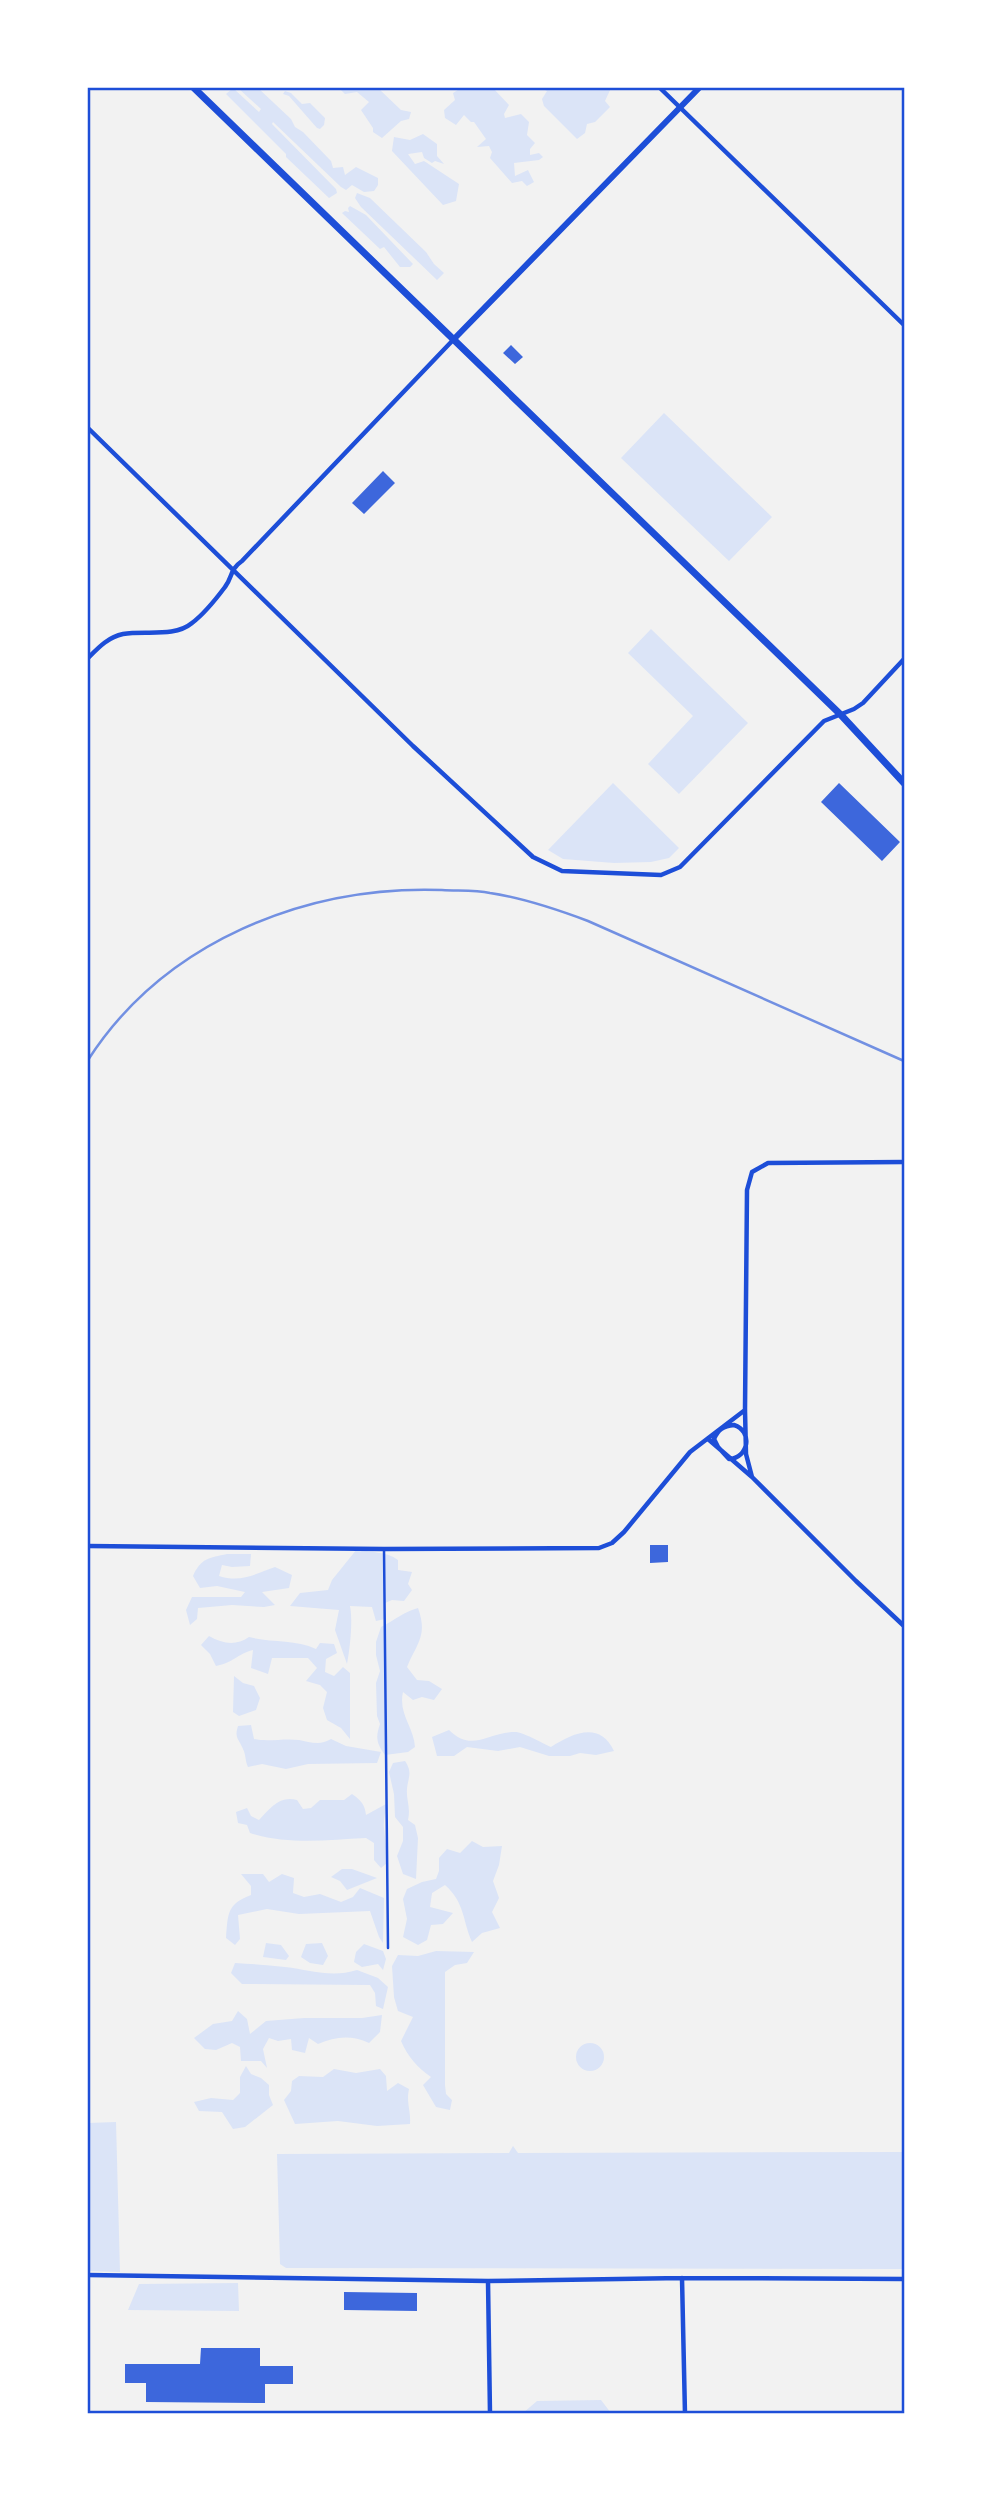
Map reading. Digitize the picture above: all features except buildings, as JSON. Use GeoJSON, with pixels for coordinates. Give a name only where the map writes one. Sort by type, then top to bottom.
{"type":"FeatureCollection","features":[{"type":"Feature","properties":{"kind":"main road"},"geometry":{"type":"LineString","coordinates":[[194,88],[841,715],[905,783]]}},
{"type":"Feature","properties":{"kind":"street"},"geometry":{"type":"LineString","coordinates":[[660,88],[905,325]]}},
{"type":"Feature","properties":{"kind":"street"},"geometry":{"type":"LineString","coordinates":[[88,657],[104,642],[124,634],[178,630],[192,624],[227,585],[233,568],[699,88]]}},
{"type":"Feature","properties":{"kind":"street"},"geometry":{"type":"LineString","coordinates":[[88,428],[503,831],[542,863],[562,871],[661,875],[680,867],[694,856],[824,721],[863,703],[905,659]]}},
{"type":"Feature","properties":{"kind":"street"},"geometry":{"type":"LineString","coordinates":[[752,1477],[746,1448],[745,1410],[747,1189],[752,1172],[768,1163],[905,1162]]}},
{"type":"Feature","properties":{"kind":"street"},"geometry":{"type":"LineString","coordinates":[[88,1546],[599,1548],[612,1543],[624,1532],[690,1452],[745,1410]]}},
{"type":"Feature","properties":{"kind":"street"},"geometry":{"type":"LineString","coordinates":[[726,1426],[739,1426],[746,1434]]}},
{"type":"Feature","properties":{"kind":"street"},"geometry":{"type":"LineString","coordinates":[[717,1432],[714,1439],[718,1447]]}},
{"type":"Feature","properties":{"kind":"street"},"geometry":{"type":"LineString","coordinates":[[708,1439],[752,1477],[905,1626]]}},
{"type":"Feature","properties":{"kind":"street"},"geometry":{"type":"LineString","coordinates":[[729,1459],[742,1455],[746,1448]]}},
{"type":"Feature","properties":{"kind":"street"},"geometry":{"type":"LineString","coordinates":[[88,2275],[488,2281],[905,2279]]}},
{"type":"Feature","properties":{"kind":"street"},"geometry":{"type":"LineString","coordinates":[[682,2278],[685,2413]]}},
{"type":"Feature","properties":{"kind":"street"},"geometry":{"type":"LineString","coordinates":[[488,2281],[490,2413]]}},
{"type":"Feature","properties":{"kind":"lane"},"geometry":{"type":"LineString","coordinates":[[384,1549],[388,1948]]}},
{"type":"Feature","properties":{"kind":"shaded area"},"geometry":{"type":"Polygon","coordinates":[[[233,88],[259,112],[261,109],[238,88],[258,88],[331,161],[333,168],[343,167],[345,175],[356,167],[378,178],[374,191],[364,192],[352,185],[346,190],[341,187],[273,122],[336,189],[337,193],[329,198],[226,94],[233,88]]]}},
{"type":"Feature","properties":{"kind":"shaded area"},"geometry":{"type":"Polygon","coordinates":[[[339,88],[378,88],[401,110],[411,112],[409,119],[401,121],[382,138],[373,132],[361,110],[369,102],[357,92],[345,94],[339,88]]]}},
{"type":"Feature","properties":{"kind":"shaded area"},"geometry":{"type":"Polygon","coordinates":[[[461,88],[493,88],[509,105],[504,114],[505,118],[521,114],[529,122],[527,135],[535,143],[530,149],[530,155],[539,153],[543,157],[539,160],[514,163],[515,176],[528,170],[534,182],[527,186],[522,181],[512,183],[490,158],[492,152],[489,146],[477,147],[486,139],[474,122],[464,115],[456,125],[445,118],[444,110],[455,100],[453,93],[461,88]]]}},
{"type":"Feature","properties":{"kind":"shaded area"},"geometry":{"type":"Polygon","coordinates":[[[541,88],[611,88],[605,101],[610,107],[595,122],[587,124],[585,133],[577,139],[544,106],[542,99],[547,91],[541,88]]]}},
{"type":"Feature","properties":{"kind":"shaded area"},"geometry":{"type":"Polygon","coordinates":[[[285,91],[302,104],[310,103],[325,118],[324,125],[320,129],[317,128],[289,96],[283,94],[285,91]]]}},
{"type":"Feature","properties":{"kind":"shaded area"},"geometry":{"type":"Polygon","coordinates":[[[423,134],[437,144],[437,156],[444,164],[435,161],[432,163],[424,158],[422,152],[408,154],[415,164],[424,161],[459,184],[456,201],[443,205],[392,151],[394,137],[410,140],[423,134]]]}},
{"type":"Feature","properties":{"kind":"shaded area"},"geometry":{"type":"Polygon","coordinates":[[[357,193],[370,198],[426,252],[444,273],[437,280],[361,207],[355,198],[357,193]]]}},
{"type":"Feature","properties":{"kind":"shaded area"},"geometry":{"type":"Polygon","coordinates":[[[350,206],[366,215],[413,264],[410,267],[400,267],[384,247],[380,249],[342,213],[349,212],[350,206]]]}},
{"type":"Feature","properties":{"kind":"shaded area"},"geometry":{"type":"Polygon","coordinates":[[[664,413],[772,517],[729,561],[621,458],[664,413]]]}},
{"type":"Feature","properties":{"kind":"shaded area"},"geometry":{"type":"Polygon","coordinates":[[[651,629],[748,723],[679,794],[648,764],[693,716],[628,653],[651,629]]]}},
{"type":"Feature","properties":{"kind":"shaded area"},"geometry":{"type":"Polygon","coordinates":[[[613,783],[679,848],[669,858],[651,862],[614,863],[563,859],[548,850],[613,783]]]}},
{"type":"Feature","properties":{"kind":"shaded area"},"geometry":{"type":"Polygon","coordinates":[[[357,1549],[398,1560],[398,1570],[412,1572],[408,1584],[412,1590],[404,1601],[392,1600],[385,1603],[385,1619],[376,1621],[372,1607],[350,1606],[347,1664],[335,1630],[339,1610],[290,1606],[300,1593],[328,1590],[332,1580],[357,1549]]]}},
{"type":"Feature","properties":{"kind":"shaded area"},"geometry":{"type":"Polygon","coordinates":[[[227,1554],[251,1554],[250,1566],[222,1565],[219,1576],[241,1578],[275,1567],[292,1575],[289,1588],[262,1592],[275,1605],[198,1608],[197,1619],[190,1625],[186,1610],[192,1597],[241,1597],[245,1592],[217,1586],[200,1588],[193,1576],[206,1560],[227,1554]]]}},
{"type":"Feature","properties":{"kind":"shaded area"},"geometry":{"type":"Polygon","coordinates":[[[418,1608],[422,1633],[407,1667],[417,1680],[429,1681],[442,1689],[434,1700],[422,1697],[413,1700],[403,1692],[404,1714],[415,1747],[408,1752],[385,1755],[377,1737],[380,1724],[377,1716],[376,1683],[380,1671],[376,1642],[381,1627],[418,1608]]]}},
{"type":"Feature","properties":{"kind":"shaded area"},"geometry":{"type":"Polygon","coordinates":[[[209,1636],[229,1643],[249,1637],[300,1644],[316,1649],[320,1643],[334,1644],[337,1653],[326,1659],[325,1672],[334,1676],[343,1667],[350,1673],[350,1739],[341,1728],[327,1720],[323,1708],[327,1692],[320,1685],[306,1681],[317,1668],[308,1658],[272,1658],[268,1674],[251,1668],[253,1650],[216,1666],[201,1645],[209,1636]]]}},
{"type":"Feature","properties":{"kind":"shaded area"},"geometry":{"type":"Polygon","coordinates":[[[234,1676],[243,1683],[254,1686],[260,1698],[256,1710],[239,1716],[233,1712],[234,1676]]]}},
{"type":"Feature","properties":{"kind":"shaded area"},"geometry":{"type":"Polygon","coordinates":[[[251,1725],[254,1739],[319,1743],[331,1739],[346,1746],[381,1752],[377,1763],[308,1764],[286,1769],[262,1764],[248,1767],[237,1733],[238,1726],[251,1725]]]}},
{"type":"Feature","properties":{"kind":"shaded area"},"geometry":{"type":"Polygon","coordinates":[[[449,1730],[457,1737],[473,1741],[518,1732],[551,1747],[577,1734],[594,1733],[608,1742],[614,1751],[596,1755],[580,1753],[549,1756],[520,1747],[498,1751],[467,1747],[454,1756],[437,1756],[432,1737],[449,1730]]]}},
{"type":"Feature","properties":{"kind":"shaded area"},"geometry":{"type":"Polygon","coordinates":[[[405,1761],[409,1772],[408,1820],[415,1825],[418,1838],[416,1879],[403,1874],[397,1856],[403,1841],[403,1827],[395,1817],[389,1772],[393,1763],[405,1761]]]}},
{"type":"Feature","properties":{"kind":"shaded area"},"geometry":{"type":"Polygon","coordinates":[[[352,1794],[362,1803],[366,1815],[386,1804],[384,1825],[387,1863],[381,1868],[374,1860],[374,1843],[366,1838],[308,1841],[279,1839],[250,1833],[247,1825],[238,1823],[236,1812],[247,1808],[251,1816],[259,1820],[285,1799],[297,1800],[303,1809],[311,1808],[320,1800],[344,1800],[352,1794]]]}},
{"type":"Feature","properties":{"kind":"shaded area"},"geometry":{"type":"Polygon","coordinates":[[[472,1841],[483,1847],[502,1846],[493,1881],[499,1898],[492,1912],[500,1928],[482,1933],[472,1942],[460,1905],[445,1885],[432,1893],[430,1907],[453,1913],[443,1924],[431,1925],[427,1940],[418,1945],[403,1937],[407,1919],[403,1899],[407,1889],[436,1879],[439,1858],[447,1849],[460,1853],[472,1841]]]}},
{"type":"Feature","properties":{"kind":"shaded area"},"geometry":{"type":"Polygon","coordinates":[[[342,1869],[352,1869],[377,1878],[347,1890],[340,1881],[331,1877],[342,1869]]]}},
{"type":"Feature","properties":{"kind":"shaded area"},"geometry":{"type":"Polygon","coordinates":[[[241,1874],[263,1874],[269,1882],[282,1874],[294,1878],[293,1893],[304,1897],[320,1894],[341,1902],[353,1897],[360,1888],[384,1898],[383,1943],[370,1911],[299,1914],[267,1909],[238,1915],[240,1939],[235,1945],[226,1938],[228,1916],[237,1902],[251,1895],[251,1886],[241,1874]]]}},
{"type":"Feature","properties":{"kind":"shaded area"},"geometry":{"type":"Polygon","coordinates":[[[266,1943],[281,1945],[289,1956],[286,1960],[263,1957],[266,1943]]]}},
{"type":"Feature","properties":{"kind":"shaded area"},"geometry":{"type":"Polygon","coordinates":[[[322,1943],[328,1956],[323,1965],[310,1963],[301,1957],[306,1944],[322,1943]]]}},
{"type":"Feature","properties":{"kind":"shaded area"},"geometry":{"type":"Polygon","coordinates":[[[364,1944],[383,1951],[386,1959],[383,1970],[378,1964],[362,1967],[354,1962],[356,1952],[364,1944]]]}},
{"type":"Feature","properties":{"kind":"shaded area"},"geometry":{"type":"Polygon","coordinates":[[[436,1951],[474,1952],[467,1963],[455,1965],[445,1972],[445,2085],[446,2094],[452,2100],[450,2110],[436,2107],[423,2085],[431,2077],[413,2061],[401,2041],[413,2017],[398,2011],[394,1997],[392,1966],[398,1955],[418,1956],[436,1951]]]}},
{"type":"Feature","properties":{"kind":"shaded area"},"geometry":{"type":"Polygon","coordinates":[[[235,1963],[330,1973],[357,1970],[378,1978],[388,1987],[383,2009],[376,2006],[375,1993],[370,1985],[242,1984],[231,1973],[235,1963]]]}},
{"type":"Feature","properties":{"kind":"shaded area"},"geometry":{"type":"Polygon","coordinates":[[[238,2011],[247,2019],[250,2034],[266,2021],[382,2015],[380,2032],[369,2043],[344,2038],[318,2044],[309,2038],[305,2053],[292,2050],[291,2039],[278,2041],[269,2038],[263,2049],[267,2068],[261,2061],[241,2061],[240,2047],[232,2043],[216,2050],[205,2049],[194,2038],[213,2024],[232,2021],[238,2011]]]}},
{"type":"Feature","properties":{"kind":"shaded area"},"geometry":{"type":"Polygon","coordinates":[[[590,2043],[600,2047],[604,2057],[600,2067],[590,2071],[580,2067],[576,2057],[580,2047],[590,2043]]]}},
{"type":"Feature","properties":{"kind":"shaded area"},"geometry":{"type":"Polygon","coordinates":[[[246,2066],[251,2074],[269,2085],[273,2105],[245,2127],[233,2129],[222,2112],[199,2111],[194,2102],[211,2098],[233,2100],[240,2093],[240,2077],[246,2066]]]}},
{"type":"Feature","properties":{"kind":"shaded area"},"geometry":{"type":"Polygon","coordinates":[[[334,2069],[356,2073],[380,2069],[386,2076],[387,2091],[398,2083],[409,2089],[410,2124],[377,2126],[338,2121],[295,2124],[284,2100],[291,2091],[292,2081],[299,2076],[323,2077],[334,2069]]]}},
{"type":"Feature","properties":{"kind":"shaded area"},"geometry":{"type":"Polygon","coordinates":[[[116,2122],[120,2272],[88,2271],[88,2123],[116,2122]]]}},
{"type":"Feature","properties":{"kind":"shaded area"},"geometry":{"type":"Polygon","coordinates":[[[513,2146],[518,2153],[904,2152],[904,2269],[286,2268],[280,2264],[277,2154],[509,2153],[513,2146]]]}},
{"type":"Feature","properties":{"kind":"shaded area"},"geometry":{"type":"Polygon","coordinates":[[[238,2283],[239,2311],[128,2310],[139,2284],[238,2283]]]}},
{"type":"Feature","properties":{"kind":"shaded area"},"geometry":{"type":"Polygon","coordinates":[[[601,2400],[611,2413],[523,2413],[537,2401],[601,2400]]]}},
{"type":"Feature","properties":{"kind":"railway"},"geometry":{"type":"LineString","coordinates":[[88,1060],[119,1019],[156,983],[197,953],[242,929],[290,910],[340,898],[391,891],[442,890],[503,895],[540,904],[588,921],[904,1061]]}}]}
